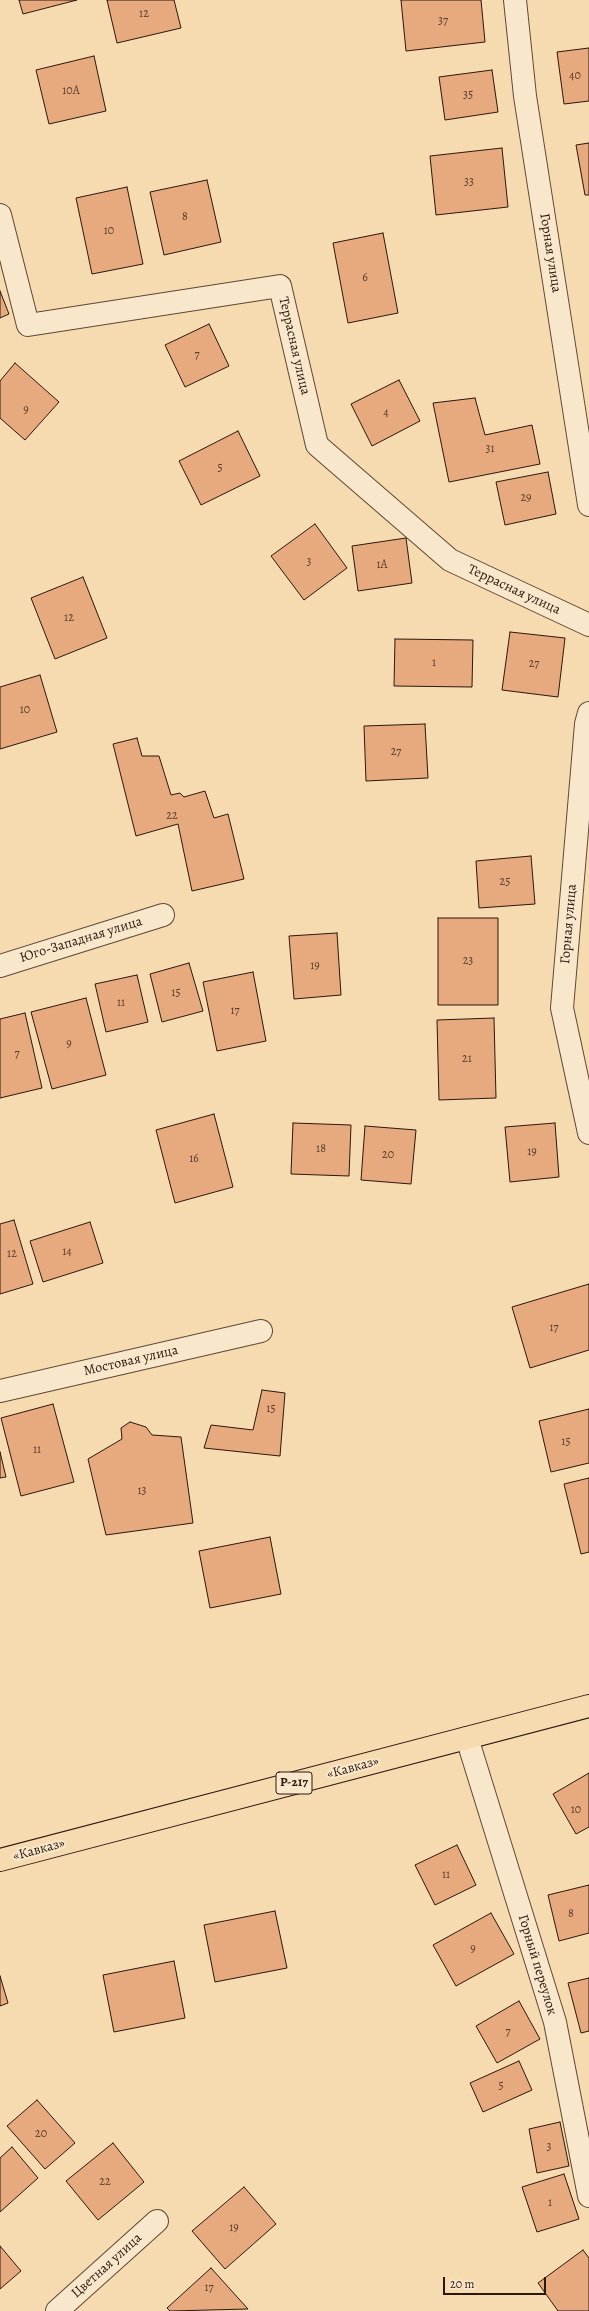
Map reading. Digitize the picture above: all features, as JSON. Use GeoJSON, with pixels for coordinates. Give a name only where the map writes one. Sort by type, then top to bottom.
{"type":"FeatureCollection","features":[{"type":"Feature","properties":{"kind":"highway","name":"«Кавказ»"},"geometry":{"type":"LineString","coordinates":[[0,1860],[589,1706]]}},
{"type":"Feature","properties":{"kind":"street","name":"Горная улица"},"geometry":{"type":"LineString","coordinates":[[515,0],[526,96],[589,506]]}},
{"type":"Feature","properties":{"kind":"street","name":"Террасная улица"},"geometry":{"type":"LineString","coordinates":[[0,215],[28,325],[280,286],[317,444],[450,560],[589,625]]}},
{"type":"Feature","properties":{"kind":"street","name":"Горная улица"},"geometry":{"type":"LineString","coordinates":[[589,713],[586,724],[562,1008],[589,1133]]}},
{"type":"Feature","properties":{"kind":"street","name":"Юго-Западная улица"},"geometry":{"type":"LineString","coordinates":[[0,966],[163,914]]}},
{"type":"Feature","properties":{"kind":"street","name":"Мостовая улица"},"geometry":{"type":"LineString","coordinates":[[0,1391],[261,1331]]}},
{"type":"Feature","properties":{"kind":"street","name":"Горный переулок"},"geometry":{"type":"LineString","coordinates":[[467,1738],[555,2022],[589,2196]]}},
{"type":"Feature","properties":{"kind":"street","name":"Цветная улица"},"geometry":{"type":"LineString","coordinates":[[57,2311],[157,2221]]}},
{"type":"Feature","properties":{"kind":"building"},"geometry":{"type":"Polygon","coordinates":[[[19,0],[77,0],[23,14],[19,0]]]}},
{"type":"Feature","properties":{"kind":"building"},"geometry":{"type":"Polygon","coordinates":[[[107,0],[174,0],[181,28],[117,43],[107,0]]]}},
{"type":"Feature","properties":{"kind":"building"},"geometry":{"type":"Polygon","coordinates":[[[401,0],[481,0],[485,42],[406,51],[401,0]]]}},
{"type":"Feature","properties":{"kind":"building"},"geometry":{"type":"Polygon","coordinates":[[[589,48],[589,101],[564,104],[557,52],[589,48]]]}},
{"type":"Feature","properties":{"kind":"building"},"geometry":{"type":"Polygon","coordinates":[[[94,56],[106,111],[49,124],[36,70],[94,56]]]}},
{"type":"Feature","properties":{"kind":"building"},"geometry":{"type":"Polygon","coordinates":[[[492,70],[498,112],[445,120],[439,77],[492,70]]]}},
{"type":"Feature","properties":{"kind":"building"},"geometry":{"type":"Polygon","coordinates":[[[589,143],[589,195],[585,195],[576,145],[589,143]]]}},
{"type":"Feature","properties":{"kind":"building"},"geometry":{"type":"Polygon","coordinates":[[[502,148],[508,207],[436,215],[430,156],[502,148]]]}},
{"type":"Feature","properties":{"kind":"building"},"geometry":{"type":"Polygon","coordinates":[[[207,180],[221,242],[164,255],[150,192],[207,180]]]}},
{"type":"Feature","properties":{"kind":"building"},"geometry":{"type":"Polygon","coordinates":[[[127,187],[143,264],[92,274],[76,198],[127,187]]]}},
{"type":"Feature","properties":{"kind":"building"},"geometry":{"type":"Polygon","coordinates":[[[383,233],[398,313],[348,323],[333,243],[383,233]]]}},
{"type":"Feature","properties":{"kind":"building"},"geometry":{"type":"Polygon","coordinates":[[[0,291],[9,314],[0,318],[0,291]]]}},
{"type":"Feature","properties":{"kind":"building"},"geometry":{"type":"Polygon","coordinates":[[[209,324],[229,366],[185,387],[165,345],[209,324]]]}},
{"type":"Feature","properties":{"kind":"building"},"geometry":{"type":"Polygon","coordinates":[[[15,363],[59,402],[25,440],[0,418],[0,381],[15,363]]]}},
{"type":"Feature","properties":{"kind":"building"},"geometry":{"type":"Polygon","coordinates":[[[399,380],[420,421],[372,446],[351,404],[399,380]]]}},
{"type":"Feature","properties":{"kind":"building"},"geometry":{"type":"Polygon","coordinates":[[[475,398],[485,435],[532,425],[540,464],[449,482],[433,403],[475,398]]]}},
{"type":"Feature","properties":{"kind":"building"},"geometry":{"type":"Polygon","coordinates":[[[238,431],[260,476],[201,505],[179,461],[238,431]]]}},
{"type":"Feature","properties":{"kind":"building"},"geometry":{"type":"Polygon","coordinates":[[[548,472],[556,514],[505,525],[496,482],[548,472]]]}},
{"type":"Feature","properties":{"kind":"building"},"geometry":{"type":"Polygon","coordinates":[[[315,524],[347,568],[304,600],[271,556],[315,524]]]}},
{"type":"Feature","properties":{"kind":"building"},"geometry":{"type":"Polygon","coordinates":[[[406,538],[412,583],[358,591],[352,546],[406,538]]]}},
{"type":"Feature","properties":{"kind":"building"},"geometry":{"type":"Polygon","coordinates":[[[83,577],[107,638],[55,659],[31,598],[83,577]]]}},
{"type":"Feature","properties":{"kind":"building"},"geometry":{"type":"Polygon","coordinates":[[[510,632],[565,638],[558,697],[502,690],[510,632]]]}},
{"type":"Feature","properties":{"kind":"building"},"geometry":{"type":"Polygon","coordinates":[[[395,639],[473,640],[472,687],[394,686],[395,639]]]}},
{"type":"Feature","properties":{"kind":"building"},"geometry":{"type":"Polygon","coordinates":[[[40,675],[57,732],[0,749],[0,687],[40,675]]]}},
{"type":"Feature","properties":{"kind":"building"},"geometry":{"type":"Polygon","coordinates":[[[425,724],[428,778],[366,781],[364,726],[425,724]]]}},
{"type":"Feature","properties":{"kind":"building"},"geometry":{"type":"Polygon","coordinates":[[[137,738],[142,756],[159,756],[171,795],[180,793],[184,797],[205,791],[214,818],[228,814],[244,879],[192,891],[178,824],[136,836],[113,744],[137,738]]]}},
{"type":"Feature","properties":{"kind":"building"},"geometry":{"type":"Polygon","coordinates":[[[531,856],[535,904],[479,908],[476,861],[531,856]]]}},
{"type":"Feature","properties":{"kind":"building"},"geometry":{"type":"Polygon","coordinates":[[[438,918],[498,918],[498,1005],[438,1005],[438,918]]]}},
{"type":"Feature","properties":{"kind":"building"},"geometry":{"type":"Polygon","coordinates":[[[337,933],[341,995],[294,999],[289,936],[337,933]]]}},
{"type":"Feature","properties":{"kind":"building"},"geometry":{"type":"Polygon","coordinates":[[[189,963],[203,1011],[162,1022],[150,974],[189,963]]]}},
{"type":"Feature","properties":{"kind":"building"},"geometry":{"type":"Polygon","coordinates":[[[253,972],[266,1041],[217,1051],[203,982],[253,972]]]}},
{"type":"Feature","properties":{"kind":"building"},"geometry":{"type":"Polygon","coordinates":[[[137,975],[148,1022],[106,1032],[95,984],[137,975]]]}},
{"type":"Feature","properties":{"kind":"building"},"geometry":{"type":"Polygon","coordinates":[[[86,998],[106,1075],[52,1089],[31,1012],[86,998]]]}},
{"type":"Feature","properties":{"kind":"building"},"geometry":{"type":"Polygon","coordinates":[[[25,1013],[42,1088],[0,1098],[0,1019],[25,1013]]]}},
{"type":"Feature","properties":{"kind":"building"},"geometry":{"type":"Polygon","coordinates":[[[494,1018],[496,1098],[439,1100],[437,1020],[494,1018]]]}},
{"type":"Feature","properties":{"kind":"building"},"geometry":{"type":"Polygon","coordinates":[[[214,1114],[233,1187],[175,1203],[156,1130],[214,1114]]]}},
{"type":"Feature","properties":{"kind":"building"},"geometry":{"type":"Polygon","coordinates":[[[293,1123],[351,1125],[349,1176],[291,1174],[293,1123]]]}},
{"type":"Feature","properties":{"kind":"building"},"geometry":{"type":"Polygon","coordinates":[[[555,1123],[559,1177],[510,1182],[505,1127],[555,1123]]]}},
{"type":"Feature","properties":{"kind":"building"},"geometry":{"type":"Polygon","coordinates":[[[365,1126],[416,1130],[411,1184],[361,1180],[365,1126]]]}},
{"type":"Feature","properties":{"kind":"building"},"geometry":{"type":"Polygon","coordinates":[[[14,1220],[33,1284],[0,1294],[0,1224],[14,1220]]]}},
{"type":"Feature","properties":{"kind":"building"},"geometry":{"type":"Polygon","coordinates":[[[90,1222],[103,1263],[43,1282],[30,1241],[90,1222]]]}},
{"type":"Feature","properties":{"kind":"building"},"geometry":{"type":"Polygon","coordinates":[[[589,1284],[589,1350],[530,1368],[512,1307],[589,1284]]]}},
{"type":"Feature","properties":{"kind":"building"},"geometry":{"type":"Polygon","coordinates":[[[262,1390],[285,1393],[280,1456],[204,1448],[211,1425],[253,1430],[262,1390]]]}},
{"type":"Feature","properties":{"kind":"building"},"geometry":{"type":"Polygon","coordinates":[[[53,1404],[74,1482],[21,1496],[1,1418],[53,1404]]]}},
{"type":"Feature","properties":{"kind":"building"},"geometry":{"type":"Polygon","coordinates":[[[589,1409],[589,1463],[551,1472],[539,1421],[589,1409]]]}},
{"type":"Feature","properties":{"kind":"building"},"geometry":{"type":"Polygon","coordinates":[[[130,1422],[146,1427],[152,1435],[181,1437],[193,1523],[106,1535],[88,1459],[122,1439],[121,1428],[130,1422]]]}},
{"type":"Feature","properties":{"kind":"building"},"geometry":{"type":"Polygon","coordinates":[[[0,1452],[6,1477],[0,1478],[0,1452]]]}},
{"type":"Feature","properties":{"kind":"building"},"geometry":{"type":"Polygon","coordinates":[[[589,1478],[589,1552],[581,1554],[564,1484],[589,1478]]]}},
{"type":"Feature","properties":{"kind":"building"},"geometry":{"type":"Polygon","coordinates":[[[270,1537],[281,1594],[210,1608],[199,1551],[270,1537]]]}},
{"type":"Feature","properties":{"kind":"building"},"geometry":{"type":"Polygon","coordinates":[[[589,1773],[589,1827],[576,1834],[553,1794],[589,1773]]]}},
{"type":"Feature","properties":{"kind":"building"},"geometry":{"type":"Polygon","coordinates":[[[457,1845],[476,1885],[435,1905],[415,1865],[457,1845]]]}},
{"type":"Feature","properties":{"kind":"building"},"geometry":{"type":"Polygon","coordinates":[[[589,1885],[589,1933],[559,1941],[548,1895],[589,1885]]]}},
{"type":"Feature","properties":{"kind":"building"},"geometry":{"type":"Polygon","coordinates":[[[275,1911],[287,1968],[215,1982],[204,1925],[275,1911]]]}},
{"type":"Feature","properties":{"kind":"building"},"geometry":{"type":"Polygon","coordinates":[[[491,1913],[514,1954],[456,1986],[433,1945],[491,1913]]]}},
{"type":"Feature","properties":{"kind":"building"},"geometry":{"type":"Polygon","coordinates":[[[174,1961],[185,2018],[114,2032],[103,1975],[174,1961]]]}},
{"type":"Feature","properties":{"kind":"building"},"geometry":{"type":"Polygon","coordinates":[[[0,1976],[8,2003],[0,2006],[0,1976]]]}},
{"type":"Feature","properties":{"kind":"building"},"geometry":{"type":"Polygon","coordinates":[[[589,1978],[589,2031],[581,2033],[568,1983],[589,1978]]]}},
{"type":"Feature","properties":{"kind":"building"},"geometry":{"type":"Polygon","coordinates":[[[519,2001],[540,2039],[497,2063],[476,2026],[519,2001]]]}},
{"type":"Feature","properties":{"kind":"building"},"geometry":{"type":"Polygon","coordinates":[[[519,2061],[532,2090],[483,2112],[470,2083],[519,2061]]]}},
{"type":"Feature","properties":{"kind":"building"},"geometry":{"type":"Polygon","coordinates":[[[37,2100],[75,2143],[45,2169],[7,2126],[37,2100]]]}},
{"type":"Feature","properties":{"kind":"building"},"geometry":{"type":"Polygon","coordinates":[[[560,2122],[569,2166],[537,2173],[529,2129],[560,2122]]]}},
{"type":"Feature","properties":{"kind":"building"},"geometry":{"type":"Polygon","coordinates":[[[113,2143],[144,2182],[98,2220],[66,2181],[113,2143]]]}},
{"type":"Feature","properties":{"kind":"building"},"geometry":{"type":"Polygon","coordinates":[[[12,2147],[38,2178],[0,2212],[0,2158],[12,2147]]]}},
{"type":"Feature","properties":{"kind":"building"},"geometry":{"type":"Polygon","coordinates":[[[564,2174],[579,2219],[537,2232],[522,2187],[564,2174]]]}},
{"type":"Feature","properties":{"kind":"building"},"geometry":{"type":"Polygon","coordinates":[[[244,2187],[276,2224],[225,2269],[192,2231],[244,2187]]]}},
{"type":"Feature","properties":{"kind":"building"},"geometry":{"type":"Polygon","coordinates":[[[0,2246],[21,2271],[0,2289],[0,2246]]]}},
{"type":"Feature","properties":{"kind":"building"},"geometry":{"type":"Polygon","coordinates":[[[583,2250],[589,2258],[589,2311],[558,2311],[538,2283],[583,2250]]]}},
{"type":"Feature","properties":{"kind":"building"},"geometry":{"type":"Polygon","coordinates":[[[211,2268],[248,2309],[170,2311],[167,2308],[211,2268]]]}}]}
